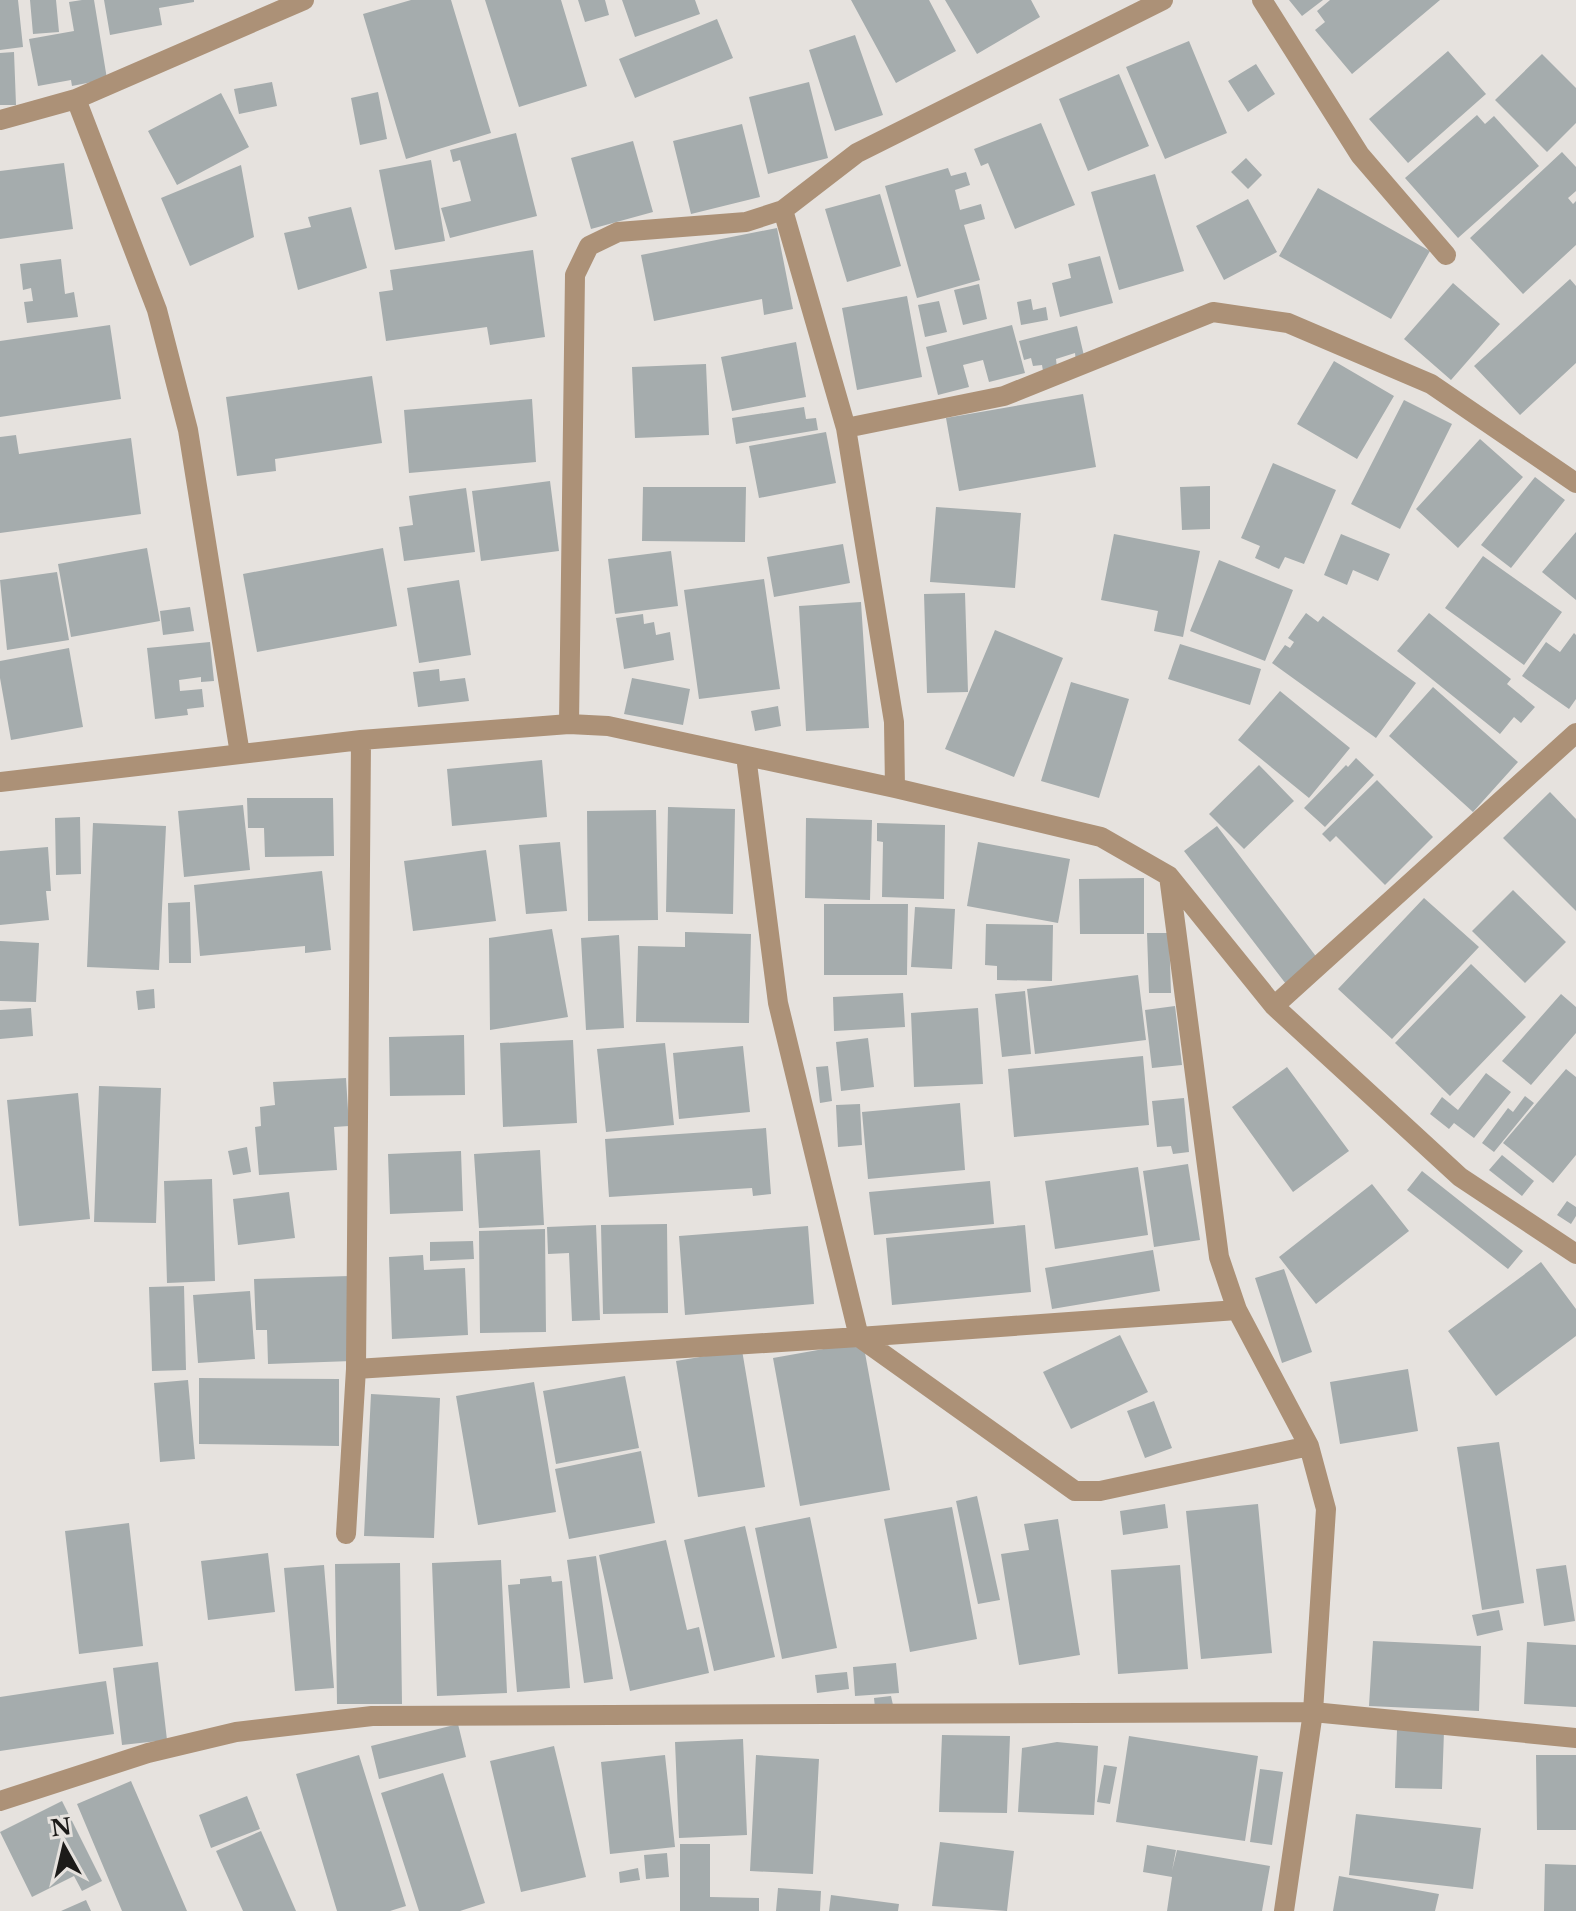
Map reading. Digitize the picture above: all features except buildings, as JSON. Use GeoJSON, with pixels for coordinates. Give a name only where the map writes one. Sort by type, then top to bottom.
{"type":"FeatureCollection","features":[{"type":"Feature","properties":{"kind":"street"},"geometry":{"type":"LineString","coordinates":[[0,120],[76,99],[304,0]]}},
{"type":"Feature","properties":{"kind":"street"},"geometry":{"type":"LineString","coordinates":[[569,724],[575,275],[589,246],[618,232],[746,222],[783,210],[857,153],[1163,0]]}},
{"type":"Feature","properties":{"kind":"street"},"geometry":{"type":"LineString","coordinates":[[1262,0],[1360,155],[1446,255]]}},
{"type":"Feature","properties":{"kind":"street"},"geometry":{"type":"LineString","coordinates":[[76,99],[157,310],[188,430],[240,754]]}},
{"type":"Feature","properties":{"kind":"street"},"geometry":{"type":"LineString","coordinates":[[783,210],[846,428],[894,722],[895,788]]}},
{"type":"Feature","properties":{"kind":"street"},"geometry":{"type":"LineString","coordinates":[[846,428],[1004,396],[1213,312],[1288,323],[1431,384],[1576,483]]}},
{"type":"Feature","properties":{"kind":"street"},"geometry":{"type":"LineString","coordinates":[[0,782],[361,740],[569,724],[608,726],[895,788],[1101,837],[1169,876],[1274,1006],[1460,1177],[1576,1254]]}},
{"type":"Feature","properties":{"kind":"street"},"geometry":{"type":"LineString","coordinates":[[1274,1006],[1576,733]]}},
{"type":"Feature","properties":{"kind":"street"},"geometry":{"type":"LineString","coordinates":[[346,1534],[356,1369],[361,740]]}},
{"type":"Feature","properties":{"kind":"street"},"geometry":{"type":"LineString","coordinates":[[746,756],[778,1003],[859,1337],[1075,1491],[1100,1491],[1309,1446]]}},
{"type":"Feature","properties":{"kind":"street"},"geometry":{"type":"LineString","coordinates":[[1169,876],[1219,1257],[1237,1310],[1309,1446],[1326,1509],[1313,1712],[1284,1911]]}},
{"type":"Feature","properties":{"kind":"street"},"geometry":{"type":"LineString","coordinates":[[356,1369],[1237,1310]]}},
{"type":"Feature","properties":{"kind":"street"},"geometry":{"type":"LineString","coordinates":[[0,1801],[148,1753],[236,1732],[372,1716],[1313,1712],[1576,1738]]}}]}
